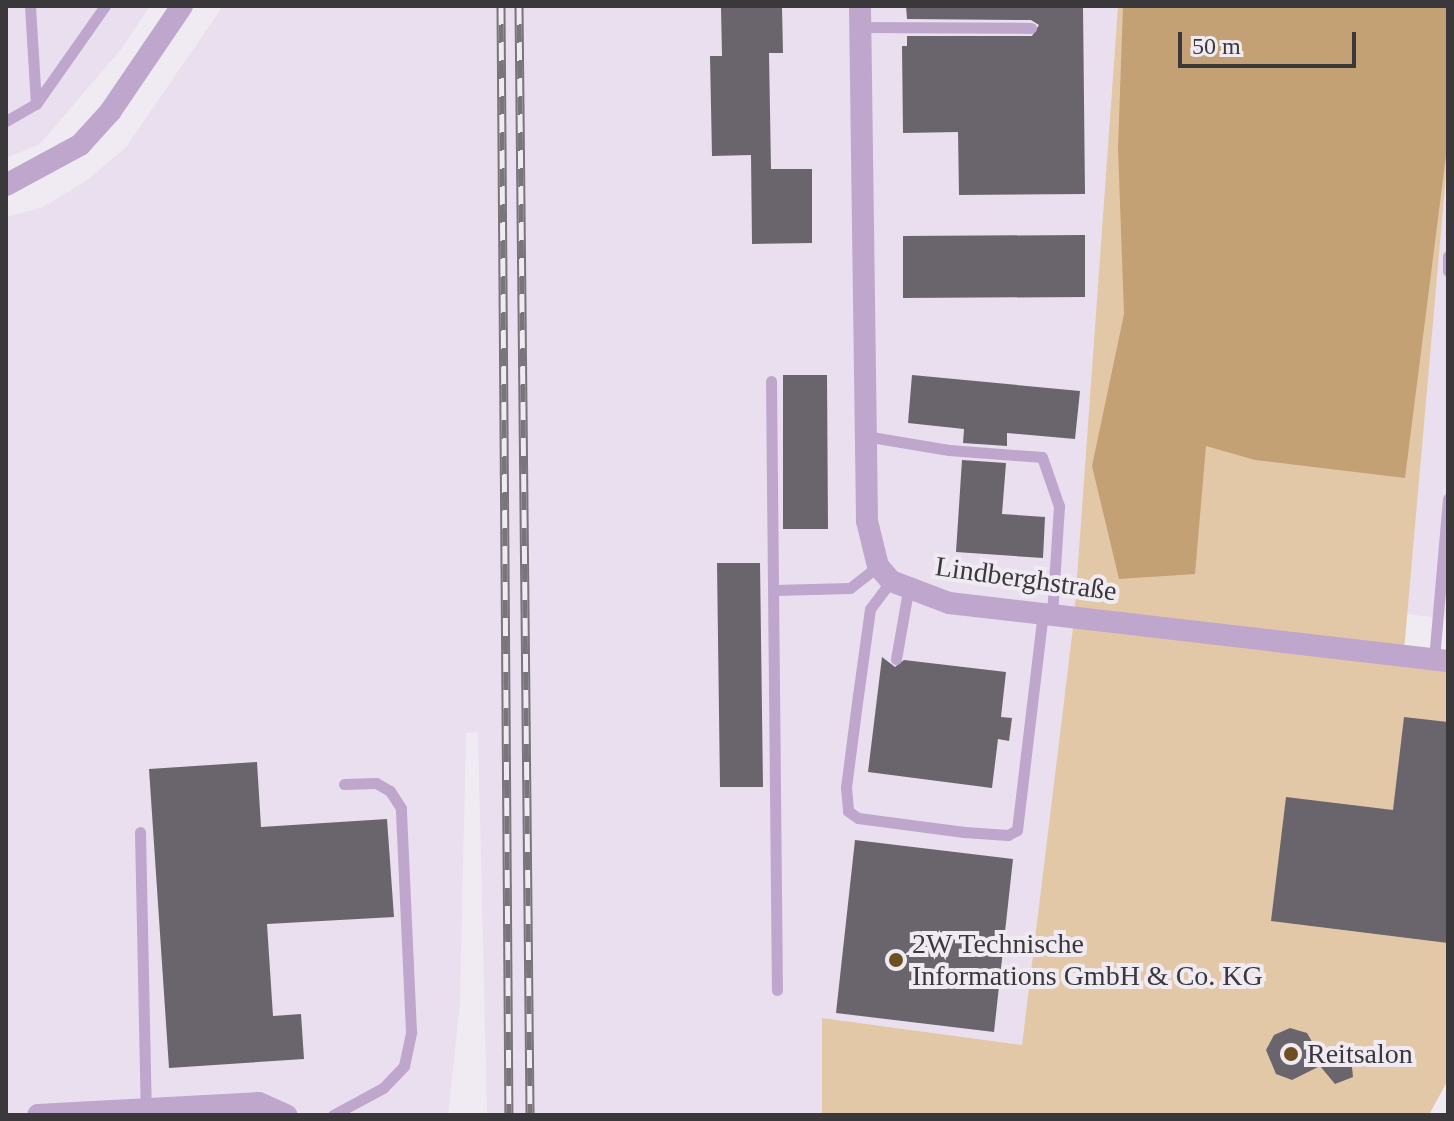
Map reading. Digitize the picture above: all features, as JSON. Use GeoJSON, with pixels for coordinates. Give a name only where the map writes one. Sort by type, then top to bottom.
{"type":"FeatureCollection","features":[{"type":"Feature","properties":{"kind":"street"},"geometry":{"type":"LineString","coordinates":[[6,185],[80,145],[182,6]]}},
{"type":"Feature","properties":{"kind":"street"},"geometry":{"type":"LineString","coordinates":[[860,16],[867,521],[892,579]]}},
{"type":"Feature","properties":{"kind":"street","name":"Lindberghstraße"},"geometry":{"type":"LineString","coordinates":[[892,579],[949,603],[1441,660]]}},
{"type":"Feature","properties":{"kind":"street"},"geometry":{"type":"LineString","coordinates":[[38,1115],[259,1103],[286,1115]]}},
{"type":"Feature","properties":{"kind":"lane"},"geometry":{"type":"LineString","coordinates":[[30,6],[36,104]]}},
{"type":"Feature","properties":{"kind":"lane"},"geometry":{"type":"LineString","coordinates":[[6,121],[36,104],[105,6]]}},
{"type":"Feature","properties":{"kind":"lane"},"geometry":{"type":"LineString","coordinates":[[860,16],[1031,28]]}},
{"type":"Feature","properties":{"kind":"lane"},"geometry":{"type":"LineString","coordinates":[[1448,256],[1448,271]]}},
{"type":"Feature","properties":{"kind":"lane"},"geometry":{"type":"LineString","coordinates":[[771,381],[777,990]]}},
{"type":"Feature","properties":{"kind":"lane"},"geometry":{"type":"LineString","coordinates":[[865,436],[949,450],[1042,457],[1059,506],[1017,830],[1008,835],[858,818],[848,811],[846,787],[870,609],[892,579]]}},
{"type":"Feature","properties":{"kind":"lane"},"geometry":{"type":"LineString","coordinates":[[1441,660],[1448,499]]}},
{"type":"Feature","properties":{"kind":"lane"},"geometry":{"type":"LineString","coordinates":[[773,590],[850,588],[892,579]]}},
{"type":"Feature","properties":{"kind":"lane"},"geometry":{"type":"LineString","coordinates":[[892,579],[896,659]]}},
{"type":"Feature","properties":{"kind":"lane"},"geometry":{"type":"LineString","coordinates":[[333,1115],[383,1088],[404,1066],[411,1032],[401,808],[390,791],[376,783],[344,784]]}},
{"type":"Feature","properties":{"kind":"lane"},"geometry":{"type":"LineString","coordinates":[[140,832],[146,1109]]}},
{"type":"Feature","properties":{"kind":"shaded area"},"geometry":{"type":"Polygon","coordinates":[[[6,6],[150,6],[122,48],[40,144],[6,158],[6,6]]]}},
{"type":"Feature","properties":{"kind":"shaded area"},"geometry":{"type":"Polygon","coordinates":[[[223,6],[1118,6],[1074,619],[1022,1045],[822,1018],[822,1115],[487,1115],[478,732],[466,733],[460,1003],[448,1115],[6,1115],[6,217],[43,207],[86,181],[126,147],[223,6]]]}},
{"type":"Feature","properties":{"kind":"shaded area"},"geometry":{"type":"Polygon","coordinates":[[[1118,6],[1448,6],[1448,153],[1404,651],[1448,664],[1448,1080],[1429,1115],[822,1115],[822,1018],[1022,1045],[1074,619],[1118,6]]]}},
{"type":"Feature","properties":{"kind":"shaded area"},"geometry":{"type":"Polygon","coordinates":[[[1123,6],[1448,6],[1448,140],[1405,478],[1255,460],[1206,446],[1195,574],[1119,579],[1092,466],[1124,314],[1118,148],[1123,6]]]}},
{"type":"Feature","properties":{"kind":"shaded area"},"geometry":{"type":"Polygon","coordinates":[[[1448,153],[1448,619],[1407,614],[1448,153]]]}},
{"type":"Feature","properties":{"kind":"building"},"geometry":{"type":"Polygon","coordinates":[[[906,6],[1083,6],[1085,194],[959,195],[958,132],[903,133],[902,46],[907,46],[907,36],[1032,36],[1039,25],[1031,20],[907,19],[906,6]]]}},
{"type":"Feature","properties":{"kind":"building"},"geometry":{"type":"Polygon","coordinates":[[[782,7],[783,53],[769,53],[771,169],[812,169],[812,243],[752,244],[751,155],[712,156],[710,56],[722,56],[721,8],[782,7]]]}},
{"type":"Feature","properties":{"kind":"building"},"geometry":{"type":"Polygon","coordinates":[[[1085,235],[1085,297],[903,298],[903,236],[1085,235]]]}},
{"type":"Feature","properties":{"kind":"building"},"geometry":{"type":"Polygon","coordinates":[[[783,375],[827,375],[828,529],[783,529],[783,375]]]}},
{"type":"Feature","properties":{"kind":"building"},"geometry":{"type":"Polygon","coordinates":[[[912,375],[1080,391],[1075,439],[1007,433],[1007,446],[963,443],[964,429],[908,423],[912,375]]]}},
{"type":"Feature","properties":{"kind":"building"},"geometry":{"type":"Polygon","coordinates":[[[962,460],[1006,463],[1002,514],[1045,517],[1043,558],[956,552],[962,460]]]}},
{"type":"Feature","properties":{"kind":"building"},"geometry":{"type":"Polygon","coordinates":[[[717,563],[760,563],[763,787],[720,787],[717,563]]]}},
{"type":"Feature","properties":{"kind":"building"},"geometry":{"type":"Polygon","coordinates":[[[882,657],[895,667],[904,660],[1006,672],[1001,717],[1012,718],[1009,741],[998,739],[992,788],[868,772],[882,657]]]}},
{"type":"Feature","properties":{"kind":"building"},"geometry":{"type":"Polygon","coordinates":[[[1404,717],[1448,722],[1448,943],[1271,921],[1286,797],[1393,810],[1404,717]]]}},
{"type":"Feature","properties":{"kind":"building"},"geometry":{"type":"Polygon","coordinates":[[[257,762],[261,827],[387,819],[394,917],[267,924],[273,1016],[301,1014],[304,1059],[169,1068],[149,769],[257,762]]]}},
{"type":"Feature","properties":{"kind":"building"},"geometry":{"type":"Polygon","coordinates":[[[855,840],[1013,859],[994,1032],[836,1013],[855,840]]]}},
{"type":"Feature","properties":{"kind":"building","name":"Reitsalon"},"geometry":{"type":"Polygon","coordinates":[[[1290,1028],[1307,1033],[1322,1059],[1338,1053],[1351,1057],[1353,1077],[1335,1084],[1320,1066],[1292,1080],[1276,1074],[1266,1050],[1274,1035],[1290,1028]]]}},
{"type":"Feature","properties":{"kind":"railway"},"geometry":{"type":"LineString","coordinates":[[501,6],[509,1115]]}},
{"type":"Feature","properties":{"kind":"railway"},"geometry":{"type":"LineString","coordinates":[[519,6],[530,1115]]}},
{"type":"Feature","properties":{"kind":"place","name":"2W Technische Informations GmbH & Co. KG"},"geometry":{"type":"Point","coordinates":[896,960]}},
{"type":"Feature","properties":{"kind":"place","name":"Reitsalon"},"geometry":{"type":"Point","coordinates":[1291,1054]}}]}
